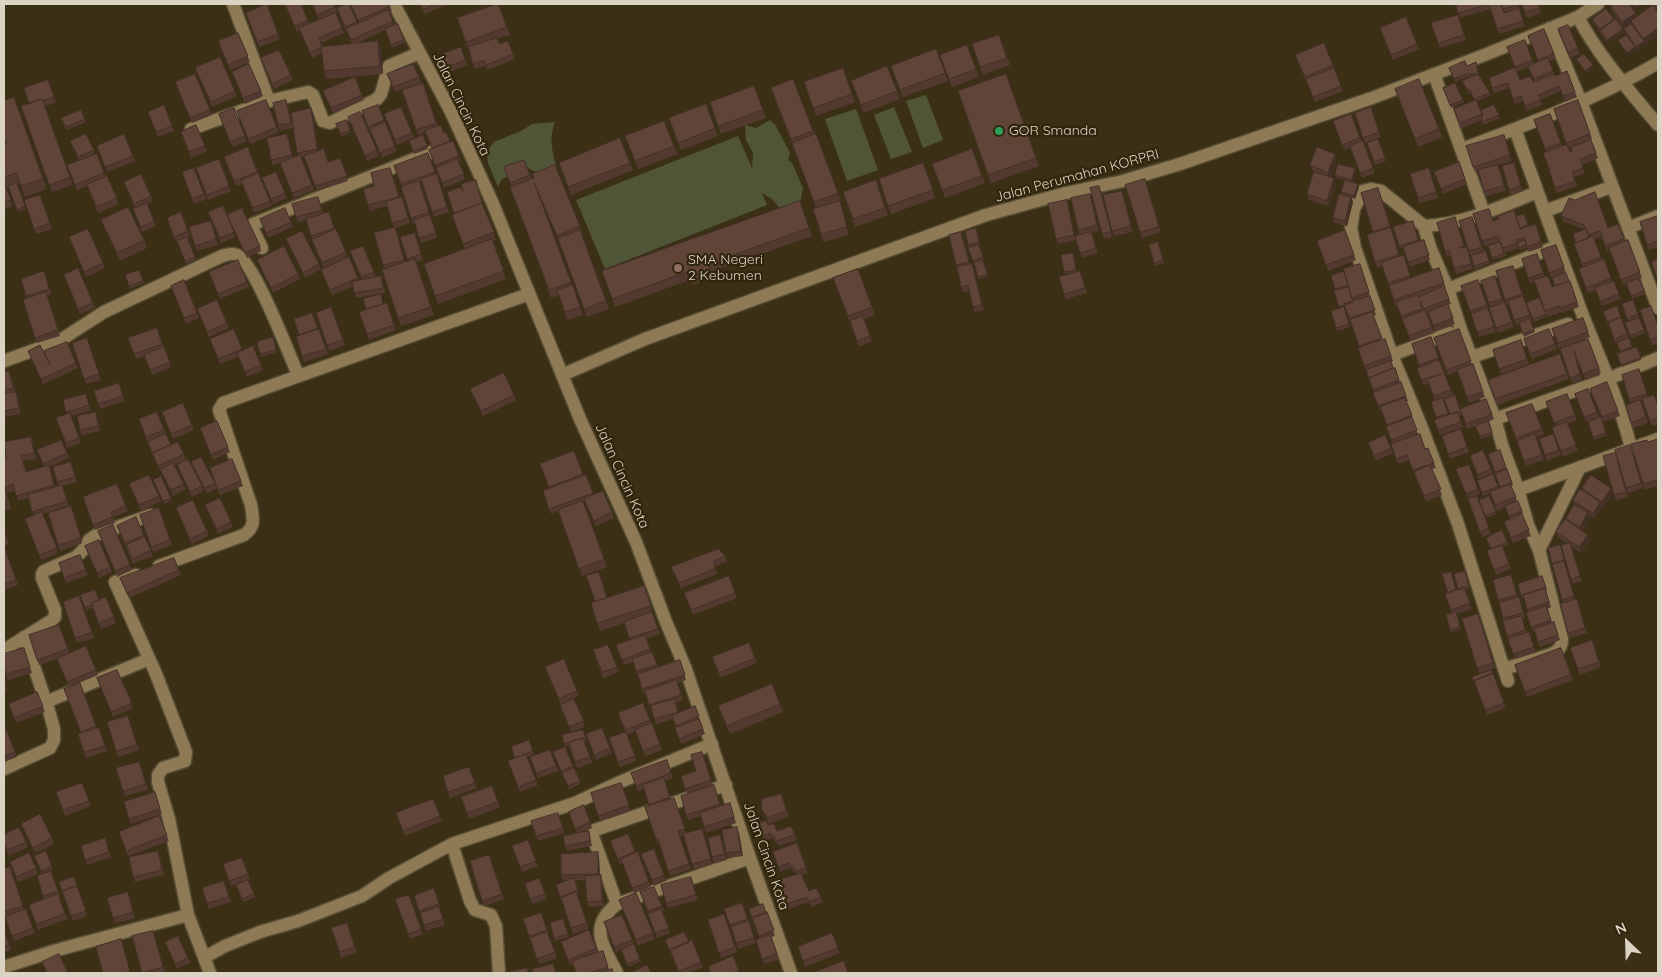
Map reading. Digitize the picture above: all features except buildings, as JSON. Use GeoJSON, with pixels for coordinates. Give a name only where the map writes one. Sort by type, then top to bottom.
{"type":"FeatureCollection","features":[{"type":"Feature","properties":{"kind":"street"},"geometry":{"type":"LineString","coordinates":[[233,4],[269,102]]}},
{"type":"Feature","properties":{"kind":"street","name":"Jalan Cincin Kota"},"geometry":{"type":"LineString","coordinates":[[394,4],[451,112],[462,140],[496,211],[562,374],[636,542],[685,667],[787,972]]}},
{"type":"Feature","properties":{"kind":"street","name":"Jalan Perumahan KORPRI"},"geometry":{"type":"LineString","coordinates":[[562,374],[645,339],[977,218],[1180,164],[1372,98],[1578,17],[1598,4]]}},
{"type":"Feature","properties":{"kind":"street"},"geometry":{"type":"LineString","coordinates":[[1578,17],[1589,36],[1623,83],[1658,125]]}},
{"type":"Feature","properties":{"kind":"street"},"geometry":{"type":"LineString","coordinates":[[1550,28],[1581,102],[1611,187],[1656,295],[1658,308]]}},
{"type":"Feature","properties":{"kind":"street"},"geometry":{"type":"LineString","coordinates":[[191,129],[269,102],[310,93],[313,95],[322,122],[330,123],[377,99],[381,94],[389,66],[419,53]]}},
{"type":"Feature","properties":{"kind":"street"},"geometry":{"type":"LineString","coordinates":[[1462,149],[1581,102],[1623,83],[1658,63]]}},
{"type":"Feature","properties":{"kind":"street"},"geometry":{"type":"LineString","coordinates":[[1434,74],[1484,213]]}},
{"type":"Feature","properties":{"kind":"street"},"geometry":{"type":"LineString","coordinates":[[1515,129],[1627,430],[1631,448]]}},
{"type":"Feature","properties":{"kind":"street"},"geometry":{"type":"LineString","coordinates":[[262,248],[253,230],[253,224],[462,140]]}},
{"type":"Feature","properties":{"kind":"street"},"geometry":{"type":"LineString","coordinates":[[1545,211],[1611,187]]}},
{"type":"Feature","properties":{"kind":"street"},"geometry":{"type":"LineString","coordinates":[[1370,188],[1381,191],[1424,226],[1430,247],[1448,289],[1461,330],[1495,419],[1528,525],[1539,550],[1562,639],[1562,645],[1559,650],[1506,675],[1458,524],[1392,355],[1355,248],[1351,228],[1354,209],[1363,191],[1370,188]]}},
{"type":"Feature","properties":{"kind":"street"},"geometry":{"type":"LineString","coordinates":[[1424,226],[1440,225],[1484,213],[1537,192]]}},
{"type":"Feature","properties":{"kind":"street"},"geometry":{"type":"LineString","coordinates":[[1628,228],[1658,216]]}},
{"type":"Feature","properties":{"kind":"street"},"geometry":{"type":"LineString","coordinates":[[1448,289],[1558,246]]}},
{"type":"Feature","properties":{"kind":"street"},"geometry":{"type":"LineString","coordinates":[[4,361],[59,340],[104,312],[232,253],[239,255],[246,264],[263,294],[298,375]]}},
{"type":"Feature","properties":{"kind":"street"},"geometry":{"type":"LineString","coordinates":[[210,973],[188,915],[169,819],[158,782],[158,775],[163,768],[185,761],[186,752],[150,659],[115,582],[244,535],[251,530],[254,521],[251,505],[220,408],[223,404],[298,375],[529,294]]}},
{"type":"Feature","properties":{"kind":"street"},"geometry":{"type":"LineString","coordinates":[[1472,357],[1584,318]]}},
{"type":"Feature","properties":{"kind":"street"},"geometry":{"type":"LineString","coordinates":[[1392,355],[1461,330]]}},
{"type":"Feature","properties":{"kind":"street"},"geometry":{"type":"LineString","coordinates":[[1495,419],[1658,358]]}},
{"type":"Feature","properties":{"kind":"street"},"geometry":{"type":"LineString","coordinates":[[1518,490],[1658,439]]}},
{"type":"Feature","properties":{"kind":"street"},"geometry":{"type":"LineString","coordinates":[[1539,550],[1580,466]]}},
{"type":"Feature","properties":{"kind":"street"},"geometry":{"type":"LineString","coordinates":[[4,650],[55,617],[55,610],[42,578],[44,571],[76,557],[90,540],[98,534],[150,515]]}},
{"type":"Feature","properties":{"kind":"street"},"geometry":{"type":"LineString","coordinates":[[4,769],[50,748],[54,740],[54,729],[24,637]]}},
{"type":"Feature","properties":{"kind":"street"},"geometry":{"type":"LineString","coordinates":[[46,702],[150,659]]}},
{"type":"Feature","properties":{"kind":"street"},"geometry":{"type":"LineString","coordinates":[[205,957],[225,946],[260,932],[298,921],[362,896],[398,873],[452,844],[575,803],[712,744]]}},
{"type":"Feature","properties":{"kind":"street"},"geometry":{"type":"LineString","coordinates":[[617,904],[594,838],[593,833],[595,830],[726,785]]}},
{"type":"Feature","properties":{"kind":"street"},"geometry":{"type":"LineString","coordinates":[[452,844],[470,901],[476,910],[491,915],[496,926],[499,973]]}},
{"type":"Feature","properties":{"kind":"street"},"geometry":{"type":"LineString","coordinates":[[617,973],[599,932],[609,910],[617,904],[750,858]]}},
{"type":"Feature","properties":{"kind":"street"},"geometry":{"type":"LineString","coordinates":[[4,968],[56,950],[188,915]]}},
{"type":"Feature","properties":{"kind":"green space"},"geometry":{"type":"Polygon","coordinates":[[[926,95],[943,140],[923,148],[906,101],[926,95]]]}},
{"type":"Feature","properties":{"kind":"green space"},"geometry":{"type":"Polygon","coordinates":[[[894,107],[912,152],[891,159],[874,115],[894,107]]]}},
{"type":"Feature","properties":{"kind":"green space"},"geometry":{"type":"Polygon","coordinates":[[[856,109],[878,170],[847,181],[825,119],[856,109]]]}},
{"type":"Feature","properties":{"kind":"green space"},"geometry":{"type":"Polygon","coordinates":[[[770,120],[776,126],[790,153],[788,160],[792,163],[803,188],[800,203],[781,210],[772,199],[762,193],[767,205],[605,269],[576,200],[738,136],[752,168],[753,153],[746,140],[745,125],[756,128],[770,120]]]}},
{"type":"Feature","properties":{"kind":"green space"},"geometry":{"type":"Polygon","coordinates":[[[555,122],[552,141],[558,172],[537,173],[527,167],[502,179],[498,187],[488,163],[487,152],[494,142],[521,131],[532,124],[555,122]]]}},
{"type":"Feature","properties":{"kind":"place","name":"GOR Smanda"},"geometry":{"type":"Point","coordinates":[999,131]}},
{"type":"Feature","properties":{"kind":"place","name":"SMA Negeri 2 Kebumen"},"geometry":{"type":"Point","coordinates":[678,268]}}]}
